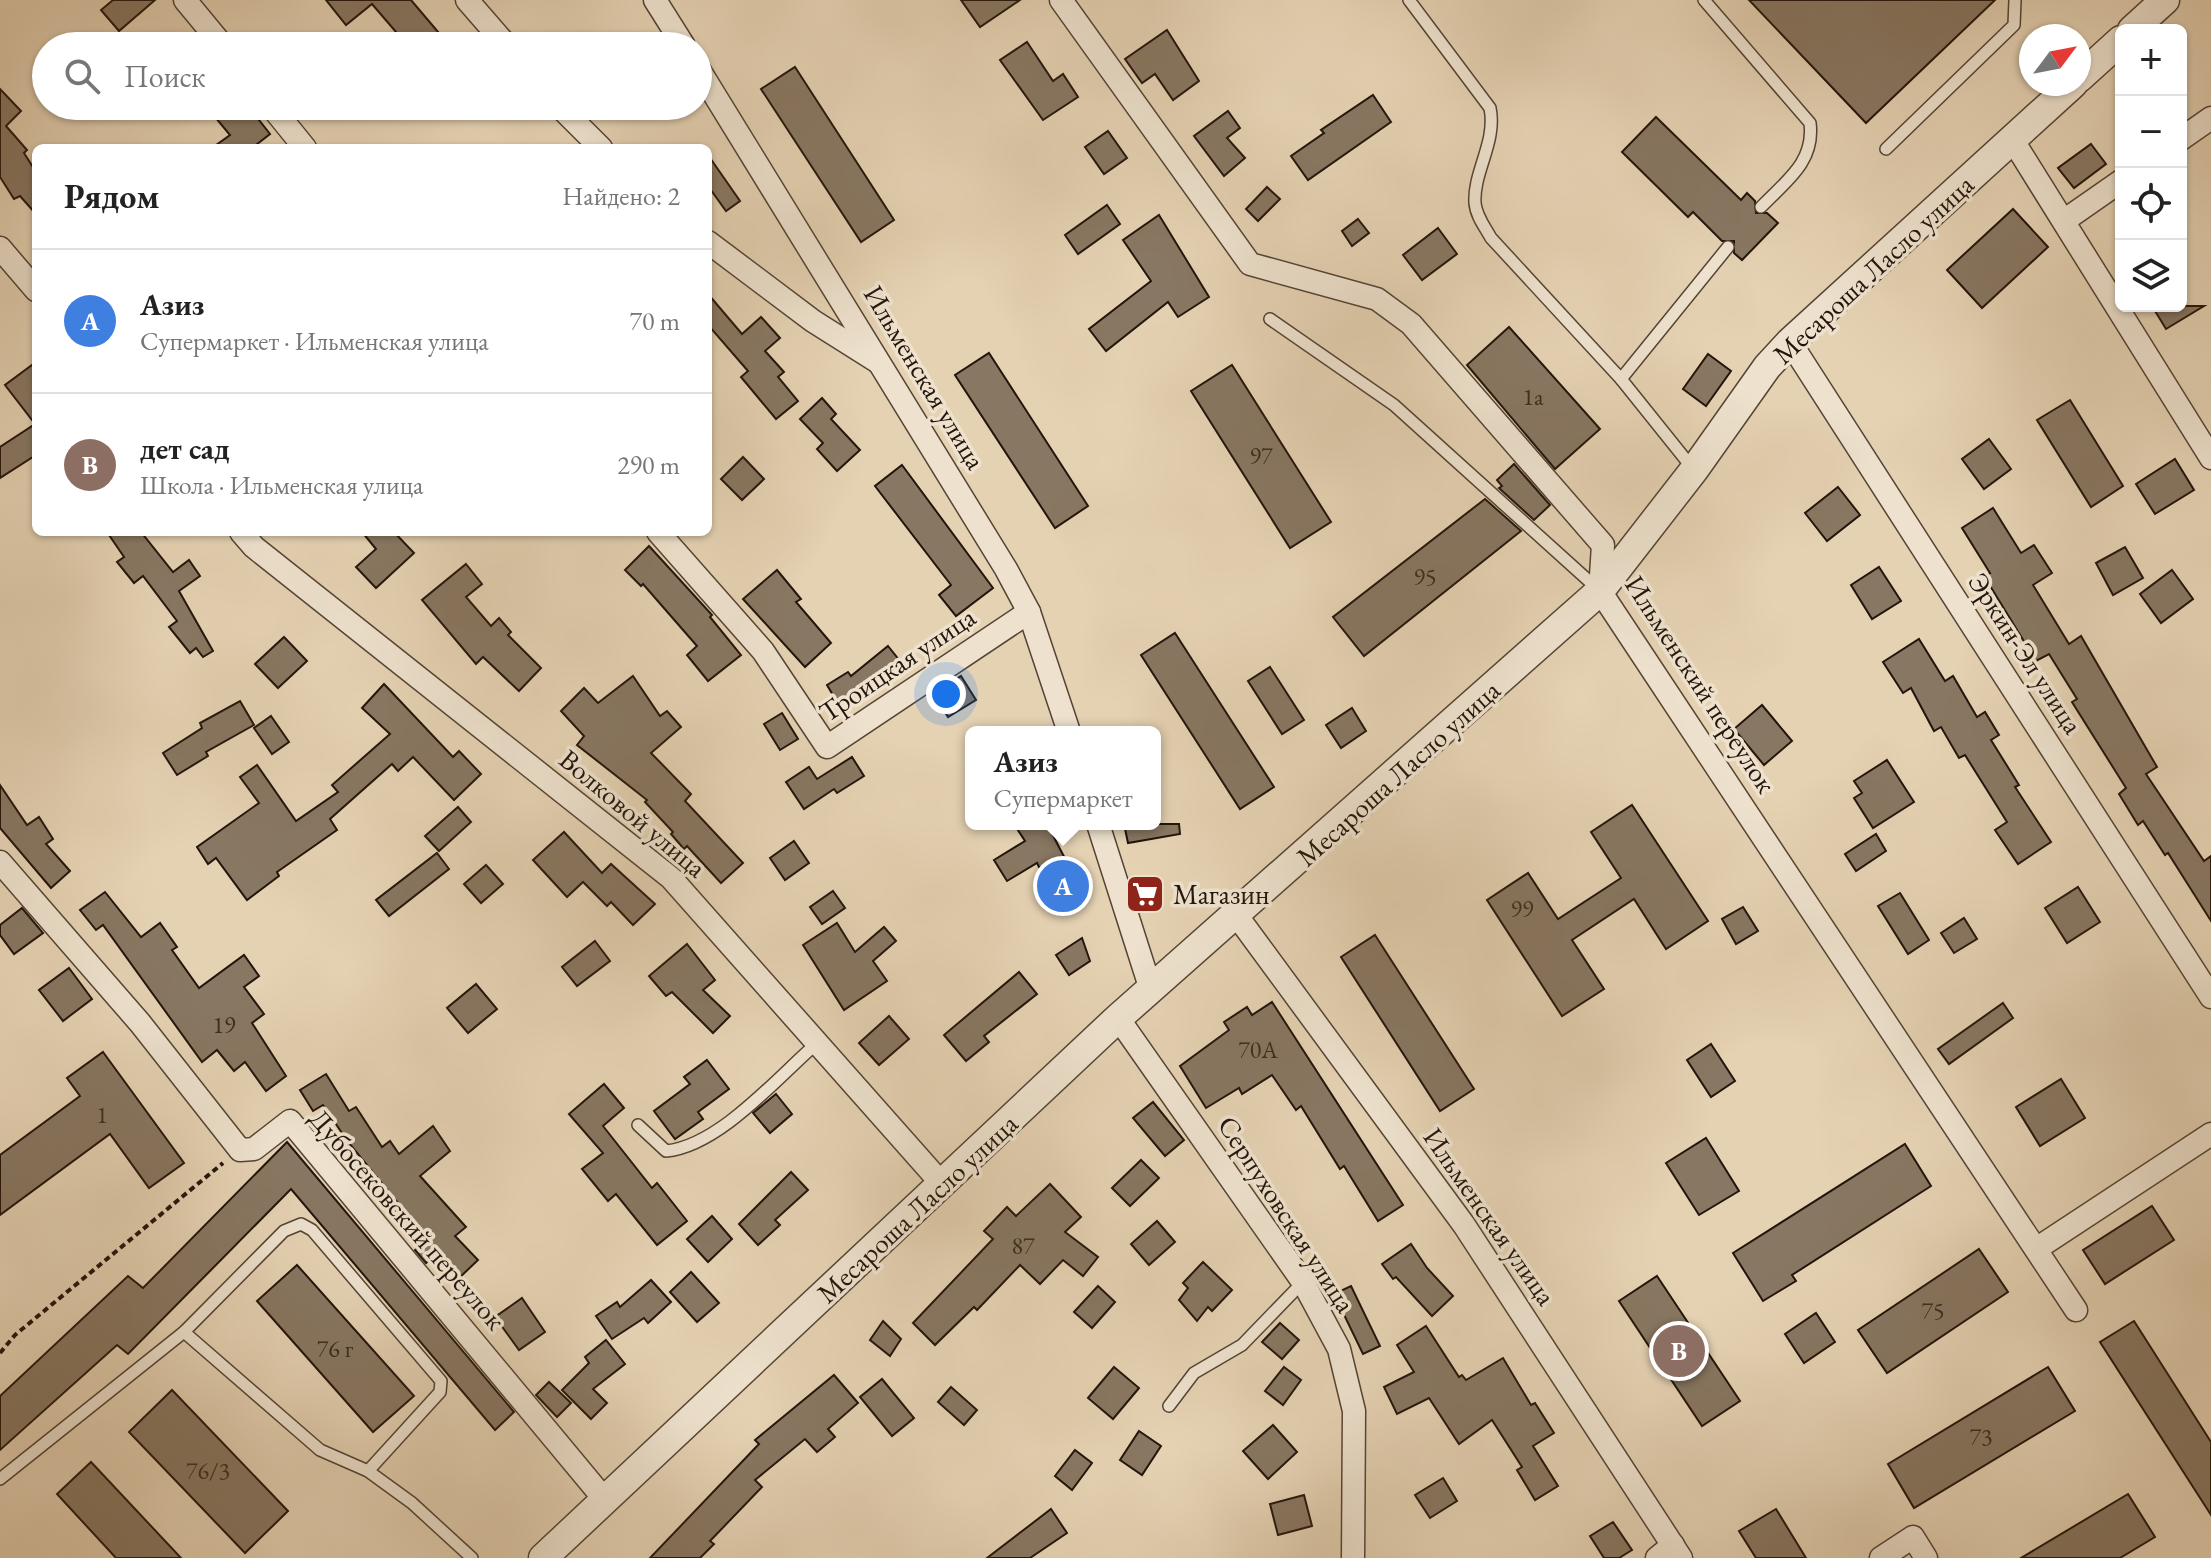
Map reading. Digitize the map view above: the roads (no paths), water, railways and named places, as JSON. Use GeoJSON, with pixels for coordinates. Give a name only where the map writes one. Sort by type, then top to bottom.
{"type":"FeatureCollection","features":[{"type":"Feature","properties":{"kind":"street"},"geometry":{"type":"LineString","coordinates":[[185,0],[211,32]]}},
{"type":"Feature","properties":{"kind":"street"},"geometry":{"type":"LineString","coordinates":[[467,0],[495,32]]}},
{"type":"Feature","properties":{"kind":"street"},"geometry":{"type":"LineString","coordinates":[[655,0],[675,32]]}},
{"type":"Feature","properties":{"kind":"street","name":"Ильменский переулок"},"geometry":{"type":"LineString","coordinates":[[1061,0],[1250,264],[1377,299],[1411,324],[1603,545],[1600,591],[2076,1310]]}},
{"type":"Feature","properties":{"kind":"street"},"geometry":{"type":"LineString","coordinates":[[2139,24],[2165,0]]}},
{"type":"Feature","properties":{"kind":"street"},"geometry":{"type":"LineString","coordinates":[[2091,67],[2115,45]]}},
{"type":"Feature","properties":{"kind":"street","name":"Ильменская улица"},"geometry":{"type":"LineString","coordinates":[[712,90],[883,364],[1029,612],[1067,726]]}},
{"type":"Feature","properties":{"kind":"street","name":"Месароша Ласло улица"},"geometry":{"type":"LineString","coordinates":[[543,1558],[1118,1018],[1237,916],[1600,591],[1694,470],[1767,367],[1790,342],[2060,96]]}},
{"type":"Feature","properties":{"kind":"street"},"geometry":{"type":"LineString","coordinates":[[2187,135],[2211,118]]}},
{"type":"Feature","properties":{"kind":"street"},"geometry":{"type":"LineString","coordinates":[[282,120],[302,144]]}},
{"type":"Feature","properties":{"kind":"street"},"geometry":{"type":"LineString","coordinates":[[573,120],[597,144]]}},
{"type":"Feature","properties":{"kind":"street"},"geometry":{"type":"LineString","coordinates":[[2012,139],[2211,458]]}},
{"type":"Feature","properties":{"kind":"street"},"geometry":{"type":"LineString","coordinates":[[2065,220],[2115,185]]}},
{"type":"Feature","properties":{"kind":"street"},"geometry":{"type":"LineString","coordinates":[[712,245],[813,321],[883,364]]}},
{"type":"Feature","properties":{"kind":"street"},"geometry":{"type":"LineString","coordinates":[[0,248],[32,285]]}},
{"type":"Feature","properties":{"kind":"street","name":"Эркин-Эл улица"},"geometry":{"type":"LineString","coordinates":[[1790,342],[2211,997]]}},
{"type":"Feature","properties":{"kind":"street","name":"Волковой улица"},"geometry":{"type":"LineString","coordinates":[[244,536],[254,547],[671,878],[942,1184]]}},
{"type":"Feature","properties":{"kind":"street","name":"Троицкая улица"},"geometry":{"type":"LineString","coordinates":[[662,536],[763,651],[827,747],[1029,612]]}},
{"type":"Feature","properties":{"kind":"street"},"geometry":{"type":"LineString","coordinates":[[1100,830],[1151,990]]}},
{"type":"Feature","properties":{"kind":"street","name":"Дубосековский переулок"},"geometry":{"type":"LineString","coordinates":[[0,862],[140,1023],[240,1150],[254,1149],[290,1121],[605,1500]]}},
{"type":"Feature","properties":{"kind":"street","name":"Ильменская улица"},"geometry":{"type":"LineString","coordinates":[[1237,916],[1464,1225],[1670,1554]]}},
{"type":"Feature","properties":{"kind":"street","name":"Серпуховская улица"},"geometry":{"type":"LineString","coordinates":[[1118,1018],[1303,1282],[1339,1349],[1354,1411],[1353,1558]]}},
{"type":"Feature","properties":{"kind":"street"},"geometry":{"type":"LineString","coordinates":[[2036,1249],[2211,1134]]}},
{"type":"Feature","properties":{"kind":"street"},"geometry":{"type":"LineString","coordinates":[[1881,1558],[1913,1537],[1926,1558]]}},
{"type":"Feature","properties":{"kind":"lane"},"geometry":{"type":"LineString","coordinates":[[1409,0],[1490,108],[1493,123],[1475,202],[1491,238],[1621,379],[1694,470]]}},
{"type":"Feature","properties":{"kind":"lane"},"geometry":{"type":"LineString","coordinates":[[1704,0],[1810,123],[1812,141],[1807,160],[1761,207]]}},
{"type":"Feature","properties":{"kind":"lane"},"geometry":{"type":"LineString","coordinates":[[1886,149],[2014,25],[2015,0]]}},
{"type":"Feature","properties":{"kind":"lane"},"geometry":{"type":"LineString","coordinates":[[1621,379],[1728,247]]}},
{"type":"Feature","properties":{"kind":"lane"},"geometry":{"type":"LineString","coordinates":[[1270,319],[1394,405],[1600,591]]}},
{"type":"Feature","properties":{"kind":"lane"},"geometry":{"type":"LineString","coordinates":[[638,1125],[666,1151],[685,1149],[725,1125],[816,1044]]}},
{"type":"Feature","properties":{"kind":"lane"},"geometry":{"type":"LineString","coordinates":[[0,1479],[184,1332],[284,1231],[301,1224],[312,1230],[441,1381],[440,1392],[368,1471]]}},
{"type":"Feature","properties":{"kind":"lane"},"geometry":{"type":"LineString","coordinates":[[1169,1406],[1194,1373],[1242,1345],[1303,1282]]}},
{"type":"Feature","properties":{"kind":"lane"},"geometry":{"type":"LineString","coordinates":[[184,1332],[320,1450],[368,1471],[412,1503],[472,1558]]}},
{"type":"Feature","properties":{"kind":"place","name":"Азиз"},"geometry":{"type":"Point","coordinates":[1063,886]}},
{"type":"Feature","properties":{"kind":"place","name":"Магазин"},"geometry":{"type":"Point","coordinates":[1145,894]}},
{"type":"Feature","properties":{"kind":"place","name":"дет сад"},"geometry":{"type":"Point","coordinates":[1679,1351]}}]}
